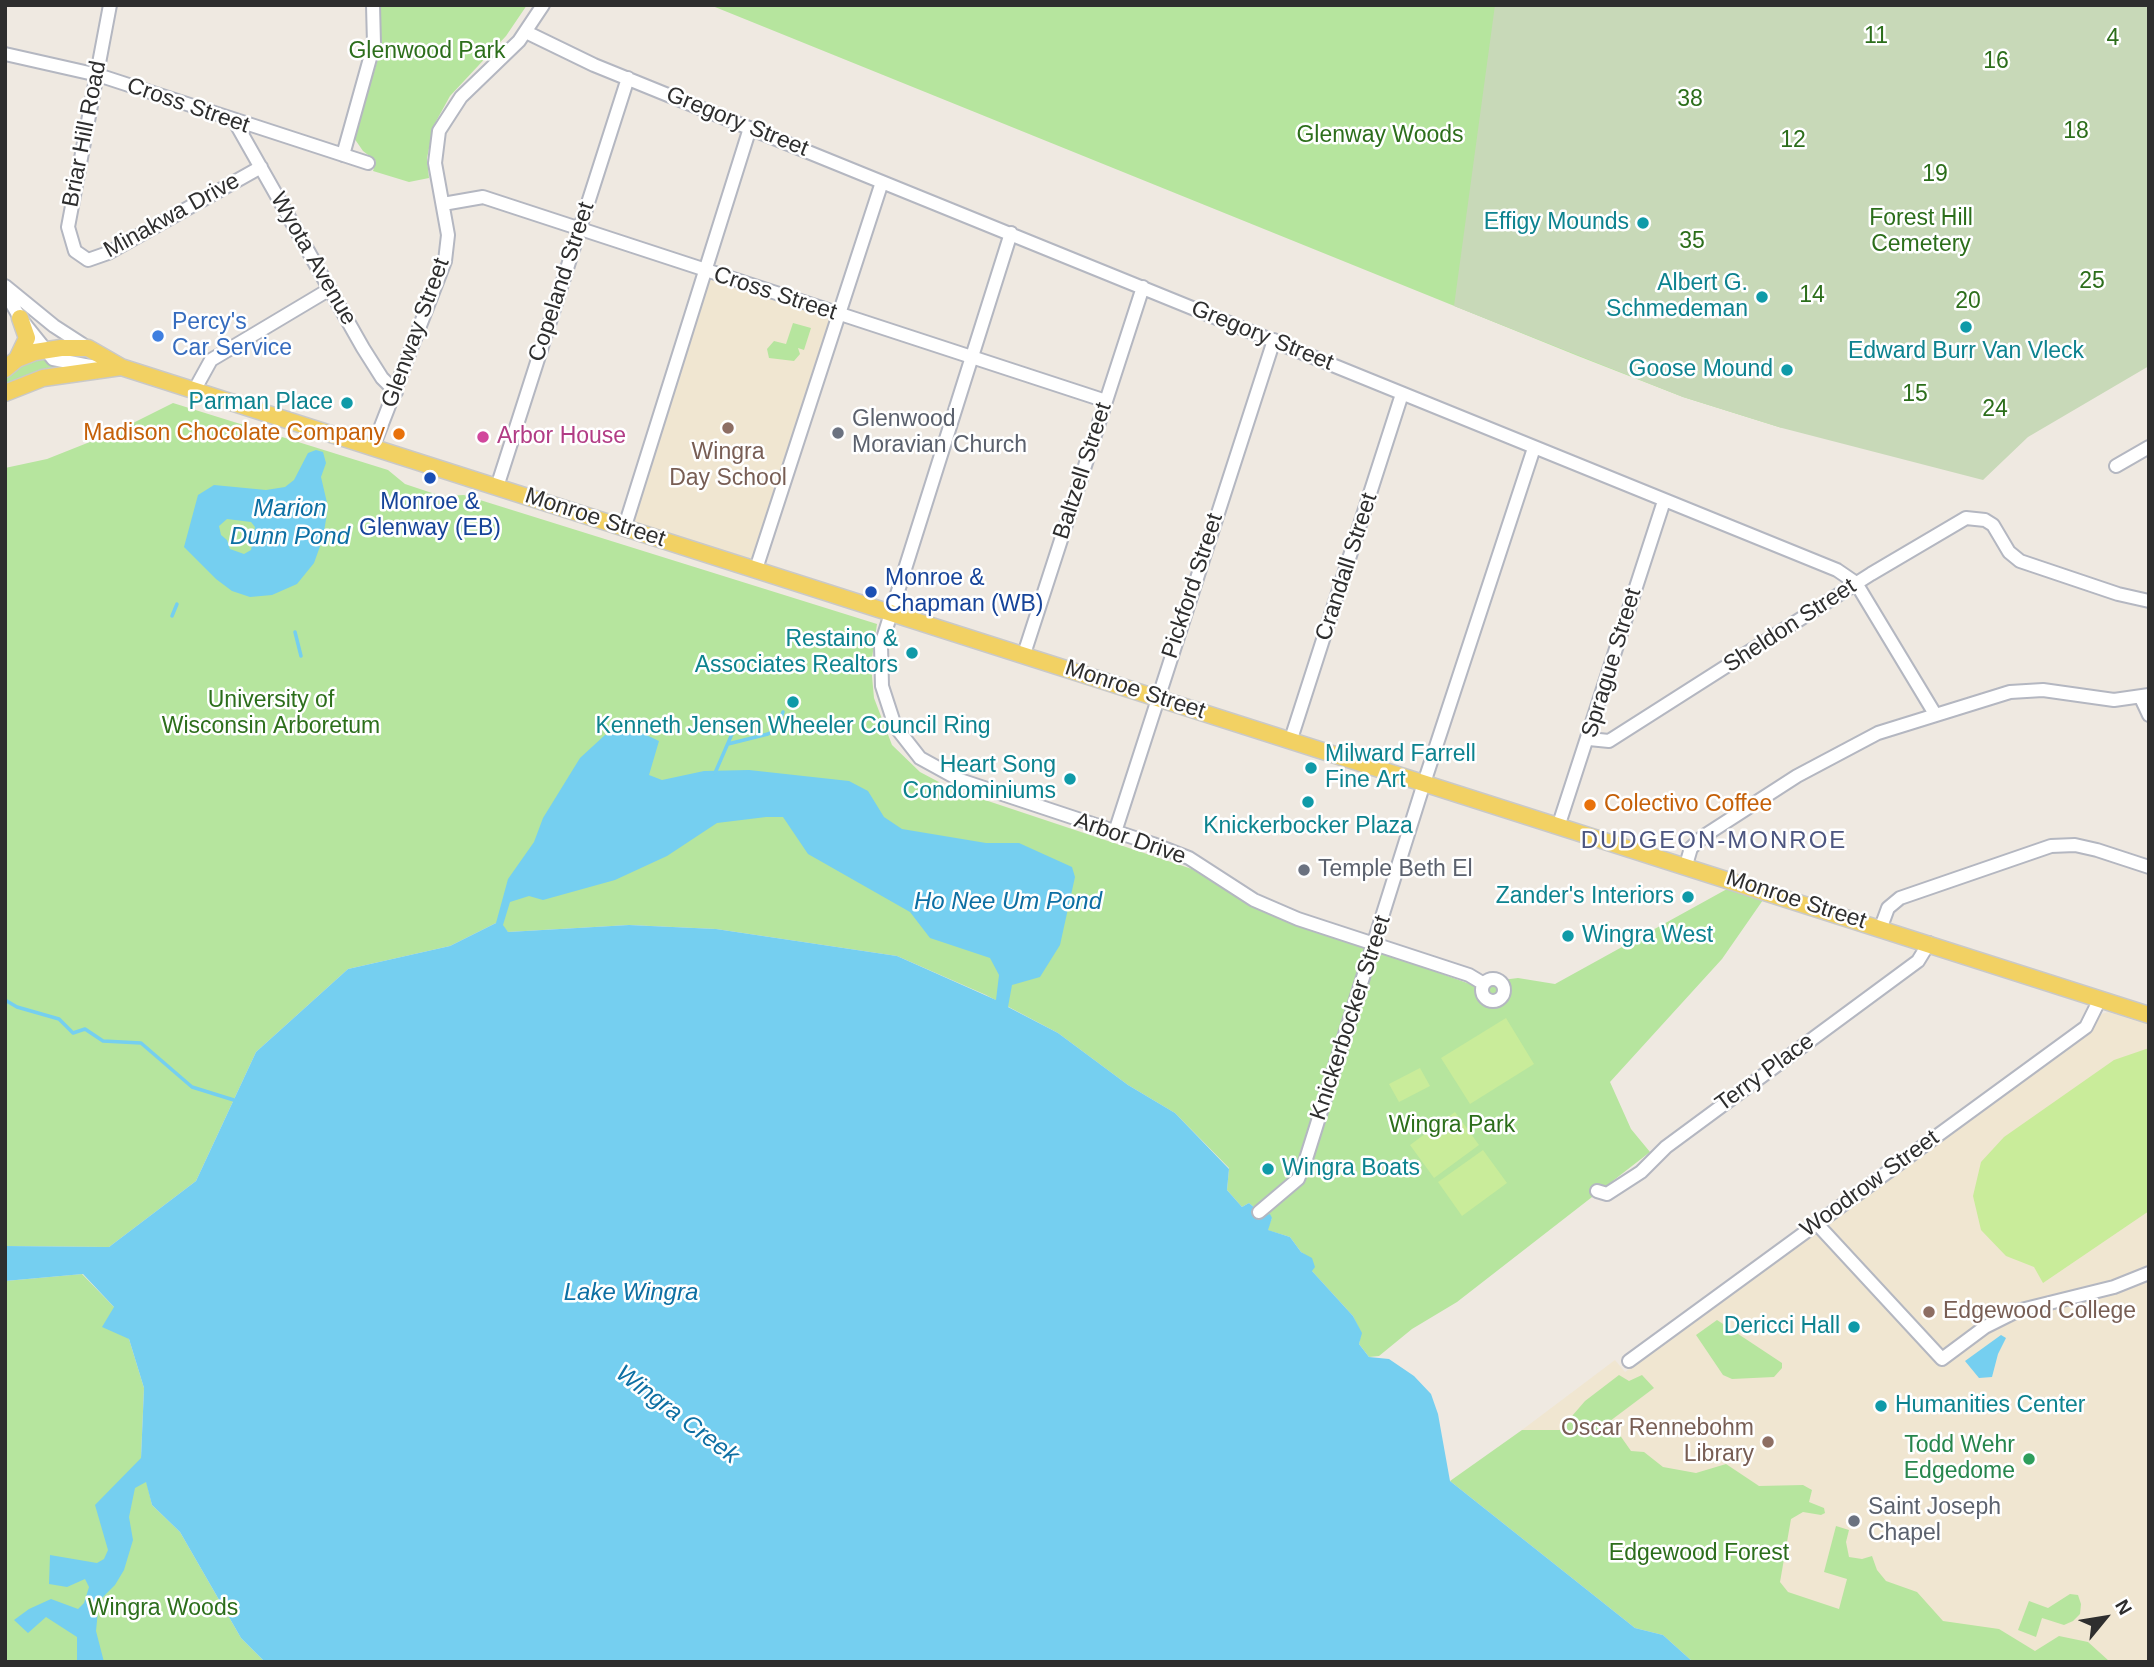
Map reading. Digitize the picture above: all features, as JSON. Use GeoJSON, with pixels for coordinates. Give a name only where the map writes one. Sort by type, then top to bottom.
{"type":"FeatureCollection","features":[{"type":"Feature","properties":{"kind":"main road"},"geometry":{"type":"LineString","coordinates":[[11,364],[27,338],[20,318]]}},
{"type":"Feature","properties":{"kind":"main road","name":"Monroe Street"},"geometry":{"type":"LineString","coordinates":[[88,348],[114,368]]}},
{"type":"Feature","properties":{"kind":"main road"},"geometry":{"type":"LineString","coordinates":[[11,364],[44,351],[88,348]]}},
{"type":"Feature","properties":{"kind":"main road","name":"Monroe Street"},"geometry":{"type":"LineString","coordinates":[[5,393],[43,378],[114,368],[195,389],[2149,1015]]}},
{"type":"Feature","properties":{"kind":"street","name":"Briar Hill Road"},"geometry":{"type":"LineString","coordinates":[[83,258],[72,245],[68,227],[110,5]]}},
{"type":"Feature","properties":{"kind":"street"},"geometry":{"type":"LineString","coordinates":[[342,155],[374,44],[373,5]]}},
{"type":"Feature","properties":{"kind":"street","name":"Glenway Street"},"geometry":{"type":"LineString","coordinates":[[373,447],[445,261],[448,235],[435,163],[439,131],[461,97],[526,32],[543,5]]}},
{"type":"Feature","properties":{"kind":"street","name":"Gregory Street"},"geometry":{"type":"LineString","coordinates":[[526,32],[628,78],[1836,570],[1856,583],[1935,714]]}},
{"type":"Feature","properties":{"kind":"street","name":"Cross Street"},"geometry":{"type":"LineString","coordinates":[[5,54],[98,75],[235,122],[368,163]]}},
{"type":"Feature","properties":{"kind":"street","name":"Copeland Street"},"geometry":{"type":"LineString","coordinates":[[497,487],[628,78]]}},
{"type":"Feature","properties":{"kind":"street","name":"Wyota Avenue"},"geometry":{"type":"LineString","coordinates":[[235,122],[382,379],[396,392]]}},
{"type":"Feature","properties":{"kind":"street"},"geometry":{"type":"LineString","coordinates":[[625,526],[750,128]]}},
{"type":"Feature","properties":{"kind":"street","name":"Minakwa Drive"},"geometry":{"type":"LineString","coordinates":[[83,258],[91,260],[108,253],[261,167]]}},
{"type":"Feature","properties":{"kind":"street"},"geometry":{"type":"LineString","coordinates":[[756,569],[882,182]]}},
{"type":"Feature","properties":{"kind":"street","name":"Cross Street"},"geometry":{"type":"LineString","coordinates":[[443,204],[483,197],[1106,401]]}},
{"type":"Feature","properties":{"kind":"street","name":"Arbor Drive"},"geometry":{"type":"LineString","coordinates":[[1011,233],[881,645],[882,686],[894,726],[920,758],[960,780],[1189,858],[1254,900],[1287,914],[1469,975],[1484,984]]}},
{"type":"Feature","properties":{"kind":"street"},"geometry":{"type":"LineString","coordinates":[[5,286],[54,326],[88,348]]}},
{"type":"Feature","properties":{"kind":"street","name":"Baltzell Street"},"geometry":{"type":"LineString","coordinates":[[1024,654],[1143,287]]}},
{"type":"Feature","properties":{"kind":"street"},"geometry":{"type":"LineString","coordinates":[[195,389],[211,360],[330,289]]}},
{"type":"Feature","properties":{"kind":"street"},"geometry":{"type":"LineString","coordinates":[[5,292],[44,351]]}},
{"type":"Feature","properties":{"kind":"street","name":"Pickford Street"},"geometry":{"type":"LineString","coordinates":[[1115,832],[1274,340]]}},
{"type":"Feature","properties":{"kind":"street","name":"Monroe Street"},"geometry":{"type":"LineString","coordinates":[[44,351],[59,362],[114,368]]}},
{"type":"Feature","properties":{"kind":"street","name":"Crandall Street"},"geometry":{"type":"LineString","coordinates":[[1291,739],[1402,394]]}},
{"type":"Feature","properties":{"kind":"street","name":"Knickerbocker Street"},"geometry":{"type":"LineString","coordinates":[[1259,1212],[1298,1179],[1534,447]]}},
{"type":"Feature","properties":{"kind":"street"},"geometry":{"type":"LineString","coordinates":[[2116,466],[2149,447]]}},
{"type":"Feature","properties":{"kind":"street","name":"Sprague Street"},"geometry":{"type":"LineString","coordinates":[[1559,824],[1589,739],[1598,701],[1664,501]]}},
{"type":"Feature","properties":{"kind":"street","name":"Sheldon Street"},"geometry":{"type":"LineString","coordinates":[[1589,739],[1609,741],[1959,520],[1972,518],[1993,525],[2009,552],[2020,561],[2118,594],[2149,601]]}},
{"type":"Feature","properties":{"kind":"street"},"geometry":{"type":"LineString","coordinates":[[1686,865],[1691,848],[1704,836],[1797,776],[1878,733],[1989,696],[2030,690],[2103,699],[2145,696],[2149,715]]}},
{"type":"Feature","properties":{"kind":"street"},"geometry":{"type":"LineString","coordinates":[[1881,927],[1888,908],[1900,898],[2052,846],[2075,845],[2149,867]]}},
{"type":"Feature","properties":{"kind":"street","name":"Terry Place"},"geometry":{"type":"LineString","coordinates":[[1597,1191],[1607,1195],[1641,1172],[1666,1147],[1918,961],[1929,943]]}},
{"type":"Feature","properties":{"kind":"street","name":"Woodrow Street"},"geometry":{"type":"LineString","coordinates":[[1629,1361],[2086,1027],[2100,999]]}},
{"type":"Feature","properties":{"kind":"street"},"geometry":{"type":"LineString","coordinates":[[1817,1224],[1942,1359],[1985,1326],[2017,1311],[2114,1287],[2149,1273]]}},
{"type":"Feature","properties":{"kind":"shaded area","name":"Wingra Day School"},"geometry":{"type":"Polygon","coordinates":[[[704,271],[838,314],[756,569],[625,526],[704,271]]]}},
{"type":"Feature","properties":{"kind":"shaded area","name":"Edgewood College"},"geometry":{"type":"Polygon","coordinates":[[[2108,1012],[2149,1025],[2149,1662],[1693,1662],[1663,1635],[1635,1628],[1510,1439],[1615,1360],[1625,1372],[2082,1036],[2102,1014],[2108,1012]]]}},
{"type":"Feature","properties":{"kind":"green space","name":"Glenwood Park"},"geometry":{"type":"Polygon","coordinates":[[[381,5],[527,5],[506,36],[450,96],[434,125],[427,158],[429,178],[409,182],[373,171],[376,161],[363,151],[354,138],[380,52],[381,5]]]}},
{"type":"Feature","properties":{"kind":"green space","name":"Glenway Woods"},"geometry":{"type":"Polygon","coordinates":[[[710,5],[1505,5],[1782,428],[1683,397],[1578,356],[710,5]]]}},
{"type":"Feature","properties":{"kind":"green space","name":"Forest Hill Cemetery"},"geometry":{"type":"Polygon","coordinates":[[[1495,5],[2149,5],[2149,366],[2028,437],[1983,480],[1782,428],[1683,397],[1454,306],[1495,5]]]}},
{"type":"Feature","properties":{"kind":"green space"},"geometry":{"type":"Polygon","coordinates":[[[793,323],[811,328],[804,350],[798,348],[800,354],[794,361],[769,358],[767,349],[774,341],[786,344],[793,323]]]}},
{"type":"Feature","properties":{"kind":"green space"},"geometry":{"type":"Polygon","coordinates":[[[43,357],[65,368],[5,389],[5,378],[25,363],[43,357]]]}},
{"type":"Feature","properties":{"kind":"green space","name":"University of Wisconsin Arboretum"},"geometry":{"type":"Polygon","coordinates":[[[173,403],[388,470],[405,484],[441,496],[464,495],[877,624],[871,665],[874,698],[892,745],[920,772],[952,789],[1192,869],[1249,905],[1470,984],[1518,978],[1555,984],[1727,889],[1763,900],[1722,959],[1610,1082],[1631,1129],[1650,1152],[1457,1302],[1412,1329],[1379,1356],[1369,1357],[1359,1344],[1361,1333],[1353,1316],[1311,1270],[1311,1259],[1301,1252],[1290,1237],[1267,1230],[1272,1218],[1264,1216],[1249,1203],[1242,1207],[1227,1190],[1229,1168],[1175,1113],[1128,1085],[1058,1033],[986,995],[897,956],[716,929],[629,925],[508,932],[496,923],[450,946],[348,969],[256,1052],[196,1181],[109,1247],[5,1246],[5,468],[47,459],[115,432],[173,403]]]}},
{"type":"Feature","properties":{"kind":"green space"},"geometry":{"type":"Polygon","coordinates":[[[1506,1018],[1534,1064],[1470,1104],[1441,1058],[1506,1018]]]}},
{"type":"Feature","properties":{"kind":"green space"},"geometry":{"type":"Polygon","coordinates":[[[2149,1048],[2149,1211],[2043,1283],[2034,1267],[2006,1256],[1981,1230],[1973,1196],[1981,1162],[2004,1137],[2114,1060],[2149,1048]]]}},
{"type":"Feature","properties":{"kind":"green space"},"geometry":{"type":"Polygon","coordinates":[[[1420,1068],[1430,1086],[1399,1102],[1389,1084],[1420,1068]]]}},
{"type":"Feature","properties":{"kind":"green space","name":"Wingra Park"},"geometry":{"type":"Polygon","coordinates":[[[1455,1112],[1479,1145],[1434,1178],[1410,1145],[1455,1112]]]}},
{"type":"Feature","properties":{"kind":"green space"},"geometry":{"type":"Polygon","coordinates":[[[1483,1150],[1507,1183],[1462,1216],[1438,1182],[1483,1150]]]}},
{"type":"Feature","properties":{"kind":"green space","name":"Wingra Woods"},"geometry":{"type":"Polygon","coordinates":[[[82,1274],[114,1307],[129,1339],[144,1388],[141,1458],[152,1505],[180,1532],[241,1638],[265,1662],[5,1662],[5,1281],[82,1274]]]}},
{"type":"Feature","properties":{"kind":"green space"},"geometry":{"type":"Polygon","coordinates":[[[1717,1320],[1782,1363],[1782,1368],[1774,1377],[1732,1379],[1723,1375],[1696,1335],[1717,1320]]]}},
{"type":"Feature","properties":{"kind":"green space","name":"Edgewood Forest"},"geometry":{"type":"Polygon","coordinates":[[[1619,1375],[1629,1381],[1642,1375],[1654,1388],[1610,1421],[1631,1451],[1644,1452],[1663,1467],[1696,1473],[1726,1464],[1759,1486],[1803,1485],[1812,1490],[1809,1502],[1824,1508],[1825,1513],[1821,1515],[1803,1512],[1791,1519],[1780,1582],[1788,1592],[1839,1609],[1847,1579],[1824,1572],[1836,1526],[1849,1530],[1846,1542],[1849,1557],[1862,1559],[1872,1556],[1877,1570],[1886,1581],[1917,1592],[1943,1621],[1999,1629],[2035,1651],[2059,1636],[2088,1642],[2109,1661],[2149,1662],[1693,1662],[1663,1635],[1635,1628],[1450,1481],[1522,1430],[1560,1430],[1585,1401],[1619,1375]]]}},
{"type":"Feature","properties":{"kind":"green space"},"geometry":{"type":"Polygon","coordinates":[[[2070,1594],[2078,1595],[2081,1604],[2080,1614],[2073,1621],[2064,1625],[2042,1618],[2036,1637],[2018,1630],[2029,1601],[2048,1608],[2070,1594]]]}},
{"type":"Feature","properties":{"kind":"water","name":"Marion Dunn Pond"},"geometry":{"type":"Polygon","coordinates":[[[316,450],[323,452],[326,463],[321,477],[328,507],[323,538],[314,563],[297,584],[272,595],[250,597],[232,591],[184,547],[198,495],[214,485],[266,490],[285,487],[294,480],[308,453],[316,450]],[[227,519],[219,526],[230,549],[244,554],[251,550],[255,527],[251,522],[227,519]]]}},
{"type":"Feature","properties":{"kind":"water","name":"Lake Wingra"},"geometry":{"type":"Polygon","coordinates":[[[640,732],[659,741],[649,775],[662,780],[704,771],[749,770],[849,781],[868,791],[884,817],[902,829],[986,843],[1019,843],[1072,867],[1075,877],[1060,945],[1040,977],[1012,985],[1008,1007],[1058,1033],[1128,1085],[1175,1113],[1229,1169],[1227,1190],[1242,1207],[1249,1203],[1264,1216],[1270,1214],[1272,1218],[1268,1230],[1290,1237],[1301,1252],[1312,1258],[1315,1267],[1312,1271],[1353,1316],[1362,1333],[1359,1344],[1369,1357],[1389,1359],[1414,1376],[1431,1394],[1438,1414],[1450,1481],[1635,1628],[1663,1635],[1693,1662],[265,1662],[241,1638],[180,1532],[152,1505],[146,1482],[135,1488],[129,1517],[133,1540],[124,1570],[115,1585],[99,1601],[96,1631],[104,1662],[77,1662],[77,1637],[46,1617],[28,1633],[14,1620],[29,1609],[51,1599],[78,1609],[84,1603],[89,1587],[85,1579],[67,1587],[49,1584],[50,1555],[97,1563],[104,1559],[108,1550],[95,1505],[141,1458],[144,1388],[129,1339],[102,1327],[114,1307],[83,1274],[5,1281],[5,1246],[109,1247],[196,1181],[256,1052],[348,969],[450,946],[496,923],[508,879],[534,842],[543,818],[580,758],[605,735],[640,732]],[[783,817],[717,823],[667,856],[615,880],[543,900],[529,896],[510,902],[503,925],[508,932],[629,925],[716,929],[897,956],[996,1000],[999,975],[990,958],[930,938],[910,912],[808,854],[783,817]]]}},
{"type":"Feature","properties":{"kind":"water"},"geometry":{"type":"Polygon","coordinates":[[[2001,1335],[2006,1338],[1998,1354],[1992,1377],[1979,1378],[1965,1361],[2001,1335]]]}},
{"type":"Feature","properties":{"kind":"waterway"},"geometry":{"type":"LineString","coordinates":[[172,616],[177,604]]}},
{"type":"Feature","properties":{"kind":"waterway"},"geometry":{"type":"LineString","coordinates":[[295,632],[301,656]]}},
{"type":"Feature","properties":{"kind":"waterway"},"geometry":{"type":"LineString","coordinates":[[728,744],[768,734],[777,729],[783,712]]}},
{"type":"Feature","properties":{"kind":"waterway"},"geometry":{"type":"LineString","coordinates":[[715,773],[735,727]]}},
{"type":"Feature","properties":{"kind":"waterway"},"geometry":{"type":"LineString","coordinates":[[5,1000],[17,1007],[59,1019],[73,1033],[85,1029],[103,1041],[141,1043],[192,1087],[237,1101]]}},
{"type":"Feature","properties":{"kind":"place","name":"Effigy Mounds"},"geometry":{"type":"Point","coordinates":[1643,223]}},
{"type":"Feature","properties":{"kind":"place","name":"Albert G. Schmedeman"},"geometry":{"type":"Point","coordinates":[1762,297]}},
{"type":"Feature","properties":{"kind":"place","name":"Edward Burr Van Vleck"},"geometry":{"type":"Point","coordinates":[1966,327]}},
{"type":"Feature","properties":{"kind":"place","name":"Percy's Car Service"},"geometry":{"type":"Point","coordinates":[158,336]}},
{"type":"Feature","properties":{"kind":"place","name":"Goose Mound"},"geometry":{"type":"Point","coordinates":[1787,370]}},
{"type":"Feature","properties":{"kind":"place","name":"Parman Place"},"geometry":{"type":"Point","coordinates":[347,403]}},
{"type":"Feature","properties":{"kind":"place","name":"Wingra Day School"},"geometry":{"type":"Point","coordinates":[728,428]}},
{"type":"Feature","properties":{"kind":"place","name":"Glenwood Moravian Church"},"geometry":{"type":"Point","coordinates":[838,433]}},
{"type":"Feature","properties":{"kind":"place","name":"Madison Chocolate Company"},"geometry":{"type":"Point","coordinates":[399,434]}},
{"type":"Feature","properties":{"kind":"place","name":"Arbor House"},"geometry":{"type":"Point","coordinates":[483,437]}},
{"type":"Feature","properties":{"kind":"place","name":"Monroe & Glenway (EB)"},"geometry":{"type":"Point","coordinates":[430,478]}},
{"type":"Feature","properties":{"kind":"place","name":"Monroe & Chapman (WB)"},"geometry":{"type":"Point","coordinates":[871,592]}},
{"type":"Feature","properties":{"kind":"place","name":"Restaino & Associates Realtors"},"geometry":{"type":"Point","coordinates":[912,653]}},
{"type":"Feature","properties":{"kind":"place","name":"Kenneth Jensen Wheeler Council Ring"},"geometry":{"type":"Point","coordinates":[793,702]}},
{"type":"Feature","properties":{"kind":"place","name":"Milward Farrell Fine Art"},"geometry":{"type":"Point","coordinates":[1311,768]}},
{"type":"Feature","properties":{"kind":"place","name":"Heart Song Condominiums"},"geometry":{"type":"Point","coordinates":[1070,779]}},
{"type":"Feature","properties":{"kind":"place","name":"Knickerbocker Plaza"},"geometry":{"type":"Point","coordinates":[1308,802]}},
{"type":"Feature","properties":{"kind":"place","name":"Colectivo Coffee"},"geometry":{"type":"Point","coordinates":[1590,805]}},
{"type":"Feature","properties":{"kind":"place","name":"Temple Beth El"},"geometry":{"type":"Point","coordinates":[1304,870]}},
{"type":"Feature","properties":{"kind":"place","name":"Zander's Interiors"},"geometry":{"type":"Point","coordinates":[1688,897]}},
{"type":"Feature","properties":{"kind":"place","name":"Wingra West"},"geometry":{"type":"Point","coordinates":[1568,936]}},
{"type":"Feature","properties":{"kind":"place","name":"Wingra Boats"},"geometry":{"type":"Point","coordinates":[1268,1169]}},
{"type":"Feature","properties":{"kind":"place","name":"Edgewood College"},"geometry":{"type":"Point","coordinates":[1929,1312]}},
{"type":"Feature","properties":{"kind":"place","name":"Dericci Hall"},"geometry":{"type":"Point","coordinates":[1854,1327]}},
{"type":"Feature","properties":{"kind":"place","name":"Humanities Center"},"geometry":{"type":"Point","coordinates":[1881,1406]}},
{"type":"Feature","properties":{"kind":"place","name":"Oscar Rennebohm Library"},"geometry":{"type":"Point","coordinates":[1768,1442]}},
{"type":"Feature","properties":{"kind":"place","name":"Todd Wehr Edgedome"},"geometry":{"type":"Point","coordinates":[2029,1459]}},
{"type":"Feature","properties":{"kind":"place","name":"Saint Joseph Chapel"},"geometry":{"type":"Point","coordinates":[1854,1521]}},
{"type":"Feature","properties":{"kind":"district","name":"DUDGEON-MONROE"},"geometry":{"type":"Point","coordinates":[1714,841]}},
{"type":"Feature","properties":{"kind":"park label","name":"11"},"geometry":{"type":"Point","coordinates":[1876,37]}},
{"type":"Feature","properties":{"kind":"park label","name":"4"},"geometry":{"type":"Point","coordinates":[2113,39]}},
{"type":"Feature","properties":{"kind":"park label","name":"16"},"geometry":{"type":"Point","coordinates":[1996,62]}},
{"type":"Feature","properties":{"kind":"park label","name":"38"},"geometry":{"type":"Point","coordinates":[1690,100]}},
{"type":"Feature","properties":{"kind":"park label","name":"18"},"geometry":{"type":"Point","coordinates":[2076,132]}},
{"type":"Feature","properties":{"kind":"park label","name":"12"},"geometry":{"type":"Point","coordinates":[1793,141]}},
{"type":"Feature","properties":{"kind":"park label","name":"19"},"geometry":{"type":"Point","coordinates":[1935,175]}},
{"type":"Feature","properties":{"kind":"park label","name":"35"},"geometry":{"type":"Point","coordinates":[1692,242]}},
{"type":"Feature","properties":{"kind":"park label","name":"25"},"geometry":{"type":"Point","coordinates":[2092,282]}},
{"type":"Feature","properties":{"kind":"park label","name":"14"},"geometry":{"type":"Point","coordinates":[1812,296]}},
{"type":"Feature","properties":{"kind":"park label","name":"20"},"geometry":{"type":"Point","coordinates":[1968,302]}},
{"type":"Feature","properties":{"kind":"park label","name":"15"},"geometry":{"type":"Point","coordinates":[1915,395]}},
{"type":"Feature","properties":{"kind":"park label","name":"24"},"geometry":{"type":"Point","coordinates":[1995,410]}},
{"type":"Feature","properties":{"kind":"water label","name":"Ho Nee Um Pond"},"geometry":{"type":"Point","coordinates":[1008,902]}},
{"type":"Feature","properties":{"kind":"water label","name":"Wingra Creek"},"geometry":{"type":"Point","coordinates":[677,1415]}}]}
